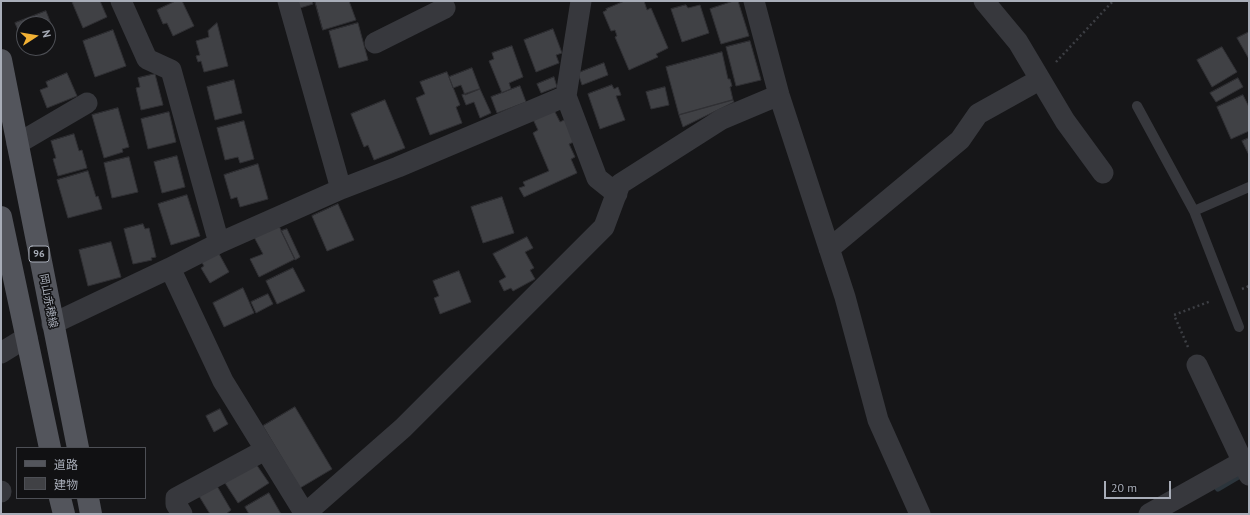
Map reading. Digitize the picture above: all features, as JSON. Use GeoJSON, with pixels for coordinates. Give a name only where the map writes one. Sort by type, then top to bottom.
{"type":"FeatureCollection","features":[{"type":"Feature","properties":{"kind":"main road","name":"岡山赤穂線"},"geometry":{"type":"LineString","coordinates":[[1,60],[52,324],[78,447]]}},
{"type":"Feature","properties":{"kind":"main road"},"geometry":{"type":"LineString","coordinates":[[1,217],[50,447]]}},
{"type":"Feature","properties":{"kind":"main road"},"geometry":{"type":"LineString","coordinates":[[60,499],[64,514]]}},
{"type":"Feature","properties":{"kind":"main road"},"geometry":{"type":"LineString","coordinates":[[88,499],[91,514]]}},
{"type":"Feature","properties":{"kind":"street"},"geometry":{"type":"LineString","coordinates":[[121,1],[147,59],[171,70],[219,243]]}},
{"type":"Feature","properties":{"kind":"street"},"geometry":{"type":"LineString","coordinates":[[288,1],[341,189]]}},
{"type":"Feature","properties":{"kind":"street"},"geometry":{"type":"LineString","coordinates":[[581,1],[566,96],[597,178],[617,194]]}},
{"type":"Feature","properties":{"kind":"street"},"geometry":{"type":"LineString","coordinates":[[754,1],[779,95],[829,249],[878,420],[920,514]]}},
{"type":"Feature","properties":{"kind":"street"},"geometry":{"type":"LineString","coordinates":[[984,1],[1018,42],[1065,122],[1103,173]]}},
{"type":"Feature","properties":{"kind":"street"},"geometry":{"type":"LineString","coordinates":[[375,43],[444,3]]}},
{"type":"Feature","properties":{"kind":"street"},"geometry":{"type":"LineString","coordinates":[[829,249],[960,140],[978,114],[1039,80]]}},
{"type":"Feature","properties":{"kind":"street"},"geometry":{"type":"LineString","coordinates":[[170,268],[223,381],[305,514],[403,428],[604,227],[620,184],[722,119],[779,95]]}},
{"type":"Feature","properties":{"kind":"street"},"geometry":{"type":"LineString","coordinates":[[52,324],[219,243],[341,189],[398,167],[566,96]]}},
{"type":"Feature","properties":{"kind":"street"},"geometry":{"type":"LineString","coordinates":[[17,144],[87,103]]}},
{"type":"Feature","properties":{"kind":"street"},"geometry":{"type":"LineString","coordinates":[[1,353],[27,337]]}},
{"type":"Feature","properties":{"kind":"street"},"geometry":{"type":"LineString","coordinates":[[1149,514],[1246,469],[1197,365]]}},
{"type":"Feature","properties":{"kind":"street"},"geometry":{"type":"LineString","coordinates":[[182,514],[176,504],[176,498],[265,450]]}},
{"type":"Feature","properties":{"kind":"lane"},"geometry":{"type":"LineString","coordinates":[[1137,106],[1194,211],[1239,327]]}},
{"type":"Feature","properties":{"kind":"lane"},"geometry":{"type":"LineString","coordinates":[[1194,211],[1249,187]]}},
{"type":"Feature","properties":{"kind":"path"},"geometry":{"type":"LineString","coordinates":[[1039,80],[1113,1]]}},
{"type":"Feature","properties":{"kind":"path"},"geometry":{"type":"LineString","coordinates":[[1197,365],[1174,315],[1249,286]]}},
{"type":"Feature","properties":{"kind":"building"},"geometry":{"type":"Polygon","coordinates":[[[100,1],[107,17],[83,28],[72,2],[100,1]]]}},
{"type":"Feature","properties":{"kind":"building"},"geometry":{"type":"Polygon","coordinates":[[[176,1],[182,1],[194,26],[173,36],[167,23],[163,24],[157,10],[176,1]]]}},
{"type":"Feature","properties":{"kind":"building"},"geometry":{"type":"Polygon","coordinates":[[[298,1],[312,1],[313,4],[300,8],[298,1]]]}},
{"type":"Feature","properties":{"kind":"building"},"geometry":{"type":"Polygon","coordinates":[[[315,1],[349,1],[356,20],[323,30],[315,1]]]}},
{"type":"Feature","properties":{"kind":"building"},"geometry":{"type":"Polygon","coordinates":[[[625,1],[644,1],[647,10],[651,8],[668,48],[656,54],[658,57],[629,70],[615,37],[617,36],[615,30],[611,31],[603,12],[607,10],[606,9],[625,1]]]}},
{"type":"Feature","properties":{"kind":"building"},"geometry":{"type":"Polygon","coordinates":[[[738,1],[749,36],[721,44],[710,9],[738,1]]]}},
{"type":"Feature","properties":{"kind":"building"},"geometry":{"type":"Polygon","coordinates":[[[686,5],[688,8],[700,5],[709,33],[682,42],[671,9],[686,5]]]}},
{"type":"Feature","properties":{"kind":"building"},"geometry":{"type":"Polygon","coordinates":[[[46,11],[48,16],[33,16],[46,11]]]}},
{"type":"Feature","properties":{"kind":"building"},"geometry":{"type":"Polygon","coordinates":[[[217,23],[228,66],[204,72],[201,61],[198,62],[196,56],[200,55],[196,41],[209,37],[208,31],[217,23]]]}},
{"type":"Feature","properties":{"kind":"building"},"geometry":{"type":"Polygon","coordinates":[[[358,23],[368,60],[339,68],[329,31],[358,23]]]}},
{"type":"Feature","properties":{"kind":"building"},"geometry":{"type":"Polygon","coordinates":[[[553,29],[562,53],[556,55],[559,63],[536,72],[524,40],[553,29]]]}},
{"type":"Feature","properties":{"kind":"building"},"geometry":{"type":"Polygon","coordinates":[[[113,30],[126,66],[95,77],[83,41],[113,30]]]}},
{"type":"Feature","properties":{"kind":"building"},"geometry":{"type":"Polygon","coordinates":[[[1249,32],[1249,59],[1237,38],[1249,32]]]}},
{"type":"Feature","properties":{"kind":"building"},"geometry":{"type":"Polygon","coordinates":[[[750,41],[761,80],[736,86],[726,47],[750,41]]]}},
{"type":"Feature","properties":{"kind":"building"},"geometry":{"type":"Polygon","coordinates":[[[512,46],[523,77],[509,83],[511,89],[502,93],[489,61],[494,59],[492,53],[512,46]]]}},
{"type":"Feature","properties":{"kind":"building"},"geometry":{"type":"Polygon","coordinates":[[[1222,47],[1237,72],[1212,87],[1197,60],[1222,47]]]}},
{"type":"Feature","properties":{"kind":"building"},"geometry":{"type":"Polygon","coordinates":[[[722,52],[728,79],[730,79],[732,86],[730,87],[733,100],[679,115],[666,67],[722,52]]]}},
{"type":"Feature","properties":{"kind":"building"},"geometry":{"type":"Polygon","coordinates":[[[604,63],[608,75],[582,85],[578,73],[604,63]]]}},
{"type":"Feature","properties":{"kind":"building"},"geometry":{"type":"Polygon","coordinates":[[[472,68],[480,89],[465,95],[461,85],[453,88],[449,77],[472,68]]]}},
{"type":"Feature","properties":{"kind":"building"},"geometry":{"type":"Polygon","coordinates":[[[447,72],[460,105],[456,107],[462,123],[430,135],[416,98],[425,94],[420,82],[447,72]]]}},
{"type":"Feature","properties":{"kind":"building"},"geometry":{"type":"Polygon","coordinates":[[[67,73],[77,96],[47,108],[40,90],[48,87],[46,82],[67,73]]]}},
{"type":"Feature","properties":{"kind":"building"},"geometry":{"type":"Polygon","coordinates":[[[155,74],[163,105],[141,110],[136,88],[140,87],[138,78],[155,74]]]}},
{"type":"Feature","properties":{"kind":"building"},"geometry":{"type":"Polygon","coordinates":[[[554,77],[557,87],[541,93],[537,84],[554,77]]]}},
{"type":"Feature","properties":{"kind":"building"},"geometry":{"type":"Polygon","coordinates":[[[1238,78],[1243,87],[1216,102],[1210,93],[1238,78]]]}},
{"type":"Feature","properties":{"kind":"building"},"geometry":{"type":"Polygon","coordinates":[[[234,80],[242,113],[215,120],[207,87],[234,80]]]}},
{"type":"Feature","properties":{"kind":"building"},"geometry":{"type":"Polygon","coordinates":[[[612,85],[614,89],[618,87],[621,95],[616,96],[625,120],[600,129],[588,94],[612,85]]]}},
{"type":"Feature","properties":{"kind":"building"},"geometry":{"type":"Polygon","coordinates":[[[520,86],[526,102],[497,113],[491,97],[520,86]]]}},
{"type":"Feature","properties":{"kind":"building"},"geometry":{"type":"Polygon","coordinates":[[[665,87],[669,105],[651,109],[646,92],[665,87]]]}},
{"type":"Feature","properties":{"kind":"building"},"geometry":{"type":"Polygon","coordinates":[[[480,89],[491,113],[480,118],[474,102],[466,105],[462,95],[480,89]]]}},
{"type":"Feature","properties":{"kind":"building"},"geometry":{"type":"Polygon","coordinates":[[[1243,95],[1249,107],[1249,131],[1231,139],[1217,107],[1243,95]]]}},
{"type":"Feature","properties":{"kind":"building"},"geometry":{"type":"Polygon","coordinates":[[[385,100],[405,148],[374,160],[368,145],[364,147],[351,114],[385,100]]]}},
{"type":"Feature","properties":{"kind":"building"},"geometry":{"type":"Polygon","coordinates":[[[733,100],[734,102],[683,127],[679,115],[733,100]]]}},
{"type":"Feature","properties":{"kind":"building"},"geometry":{"type":"Polygon","coordinates":[[[552,106],[560,122],[566,119],[576,141],[569,144],[575,157],[571,159],[577,173],[524,197],[519,188],[525,186],[523,182],[549,171],[533,133],[538,130],[531,115],[552,106]]]}},
{"type":"Feature","properties":{"kind":"building"},"geometry":{"type":"Polygon","coordinates":[[[118,108],[129,147],[122,149],[123,152],[104,158],[92,115],[118,108]]]}},
{"type":"Feature","properties":{"kind":"building"},"geometry":{"type":"Polygon","coordinates":[[[169,112],[176,142],[148,149],[141,119],[169,112]]]}},
{"type":"Feature","properties":{"kind":"building"},"geometry":{"type":"Polygon","coordinates":[[[244,121],[254,159],[240,163],[238,157],[225,160],[217,128],[244,121]]]}},
{"type":"Feature","properties":{"kind":"building"},"geometry":{"type":"Polygon","coordinates":[[[74,134],[79,151],[82,150],[87,168],[58,176],[53,159],[56,158],[51,141],[74,134]]]}},
{"type":"Feature","properties":{"kind":"building"},"geometry":{"type":"Polygon","coordinates":[[[1249,138],[1249,155],[1242,141],[1249,138]]]}},
{"type":"Feature","properties":{"kind":"building"},"geometry":{"type":"Polygon","coordinates":[[[177,156],[185,187],[162,193],[154,162],[177,156]]]}},
{"type":"Feature","properties":{"kind":"building"},"geometry":{"type":"Polygon","coordinates":[[[129,157],[138,192],[112,198],[104,163],[129,157]]]}},
{"type":"Feature","properties":{"kind":"building"},"geometry":{"type":"Polygon","coordinates":[[[258,164],[268,199],[240,207],[237,197],[231,199],[224,175],[258,164]]]}},
{"type":"Feature","properties":{"kind":"building"},"geometry":{"type":"Polygon","coordinates":[[[88,171],[96,197],[98,196],[102,209],[68,218],[57,180],[88,171]]]}},
{"type":"Feature","properties":{"kind":"building"},"geometry":{"type":"Polygon","coordinates":[[[187,195],[200,236],[171,245],[158,204],[187,195]]]}},
{"type":"Feature","properties":{"kind":"building"},"geometry":{"type":"Polygon","coordinates":[[[502,197],[514,233],[483,243],[471,207],[502,197]]]}},
{"type":"Feature","properties":{"kind":"building"},"geometry":{"type":"Polygon","coordinates":[[[338,204],[354,240],[327,251],[312,216],[338,204]]]}},
{"type":"Feature","properties":{"kind":"building"},"geometry":{"type":"Polygon","coordinates":[[[143,224],[145,229],[149,228],[156,257],[151,258],[152,260],[133,264],[124,229],[143,224]]]}},
{"type":"Feature","properties":{"kind":"building"},"geometry":{"type":"Polygon","coordinates":[[[279,226],[295,259],[259,277],[250,259],[263,254],[254,237],[279,226]]]}},
{"type":"Feature","properties":{"kind":"building"},"geometry":{"type":"Polygon","coordinates":[[[287,229],[300,257],[295,260],[281,231],[287,229]]]}},
{"type":"Feature","properties":{"kind":"building"},"geometry":{"type":"Polygon","coordinates":[[[527,237],[533,248],[525,252],[534,268],[530,270],[535,279],[513,291],[511,288],[504,291],[499,281],[506,277],[493,254],[527,237]]]}},
{"type":"Feature","properties":{"kind":"building"},"geometry":{"type":"Polygon","coordinates":[[[111,242],[121,277],[88,286],[79,250],[111,242]]]}},
{"type":"Feature","properties":{"kind":"building"},"geometry":{"type":"Polygon","coordinates":[[[218,252],[229,272],[210,283],[201,268],[204,266],[201,261],[218,252]]]}},
{"type":"Feature","properties":{"kind":"building"},"geometry":{"type":"Polygon","coordinates":[[[293,268],[305,291],[277,304],[266,281],[293,268]]]}},
{"type":"Feature","properties":{"kind":"building"},"geometry":{"type":"Polygon","coordinates":[[[459,271],[471,302],[440,314],[434,298],[439,296],[433,281],[459,271]]]}},
{"type":"Feature","properties":{"kind":"building"},"geometry":{"type":"Polygon","coordinates":[[[243,288],[254,313],[224,327],[213,303],[243,288]]]}},
{"type":"Feature","properties":{"kind":"building"},"geometry":{"type":"Polygon","coordinates":[[[268,294],[273,304],[256,313],[251,302],[268,294]]]}},
{"type":"Feature","properties":{"kind":"building"},"geometry":{"type":"Polygon","coordinates":[[[295,407],[332,469],[300,488],[263,426],[295,407]]]}},
{"type":"Feature","properties":{"kind":"building"},"geometry":{"type":"Polygon","coordinates":[[[220,409],[228,424],[214,432],[206,416],[220,409]]]}},
{"type":"Feature","properties":{"kind":"building"},"geometry":{"type":"Polygon","coordinates":[[[256,464],[269,483],[238,503],[225,483],[256,464]]]}},
{"type":"Feature","properties":{"kind":"building"},"geometry":{"type":"Polygon","coordinates":[[[217,486],[231,510],[226,514],[210,514],[199,496],[217,486]]]}},
{"type":"Feature","properties":{"kind":"building"},"geometry":{"type":"Polygon","coordinates":[[[269,493],[281,514],[249,514],[245,507],[269,493]]]}},
{"type":"Feature","properties":{"kind":"waterway"},"geometry":{"type":"LineString","coordinates":[[1218,488],[1245,472]]}}]}
